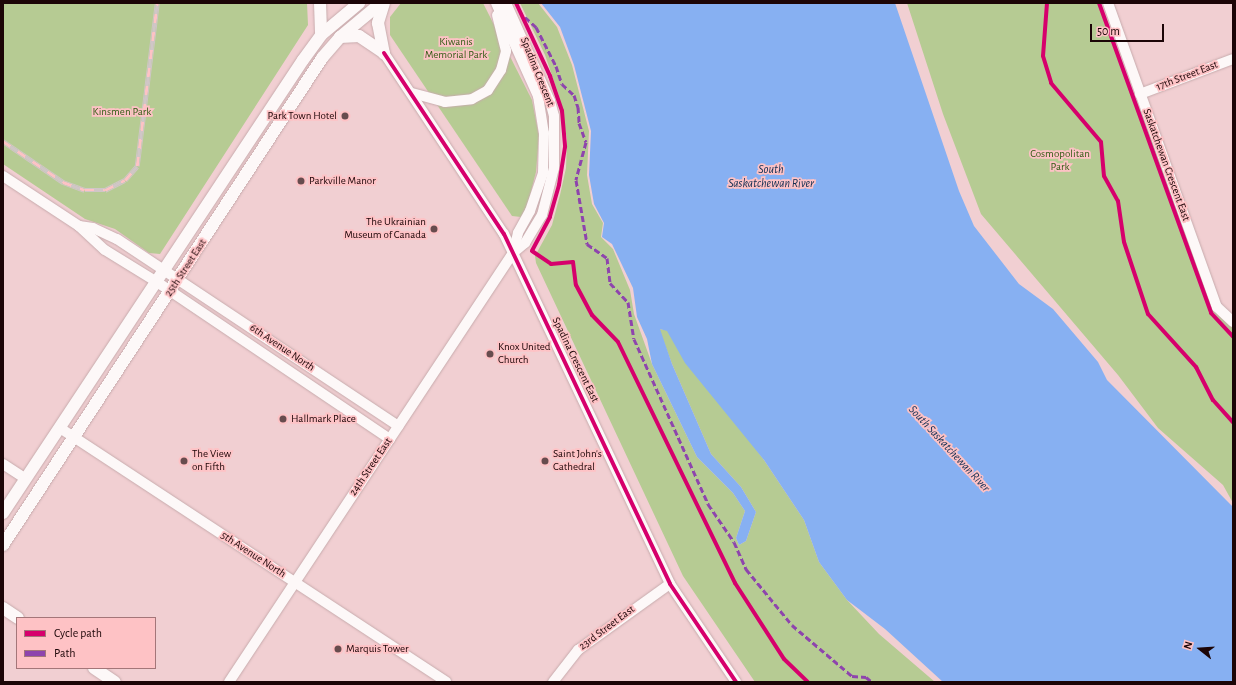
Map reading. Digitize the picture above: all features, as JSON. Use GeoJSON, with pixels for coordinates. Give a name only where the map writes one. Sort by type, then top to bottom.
{"type":"FeatureCollection","features":[{"type":"Feature","properties":{"kind":"main road"},"geometry":{"type":"LineString","coordinates":[[320,3],[321,35]]}},
{"type":"Feature","properties":{"kind":"main road","name":"25th Street East"},"geometry":{"type":"LineString","coordinates":[[3,513],[321,35],[359,3]]}},
{"type":"Feature","properties":{"kind":"main road"},"geometry":{"type":"LineString","coordinates":[[382,3],[378,23],[384,52]]}},
{"type":"Feature","properties":{"kind":"main road","name":"25th Street East"},"geometry":{"type":"LineString","coordinates":[[3,545],[75,439],[312,73],[340,37],[382,3]]}},
{"type":"Feature","properties":{"kind":"main road"},"geometry":{"type":"LineString","coordinates":[[340,37],[358,36],[384,52]]}},
{"type":"Feature","properties":{"kind":"main road"},"geometry":{"type":"LineString","coordinates":[[3,608],[16,617]]}},
{"type":"Feature","properties":{"kind":"main road"},"geometry":{"type":"LineString","coordinates":[[96,669],[115,682]]}},
{"type":"Feature","properties":{"kind":"street"},"geometry":{"type":"LineString","coordinates":[[412,93],[445,102],[472,99],[488,90],[502,70],[506,51],[495,3]]}},
{"type":"Feature","properties":{"kind":"street","name":"Spadina Crescent"},"geometry":{"type":"LineString","coordinates":[[495,3],[538,96],[544,134],[543,173],[530,212],[518,233],[514,252]]}},
{"type":"Feature","properties":{"kind":"street","name":"Spadina Crescent"},"geometry":{"type":"LineString","coordinates":[[506,3],[550,101],[555,142],[554,168],[542,215],[525,242],[514,252]]}},
{"type":"Feature","properties":{"kind":"street","name":"Saskatchewan Crescent East"},"geometry":{"type":"LineString","coordinates":[[1108,3],[1217,307],[1233,322]]}},
{"type":"Feature","properties":{"kind":"street","name":"Spadina Crescent East"},"geometry":{"type":"LineString","coordinates":[[384,52],[502,231],[514,252],[670,584],[736,682]]}},
{"type":"Feature","properties":{"kind":"street","name":"17th Street East"},"geometry":{"type":"LineString","coordinates":[[1140,94],[1233,59]]}},
{"type":"Feature","properties":{"kind":"street"},"geometry":{"type":"LineString","coordinates":[[3,176],[79,226]]}},
{"type":"Feature","properties":{"kind":"street","name":"6th Avenue North"},"geometry":{"type":"LineString","coordinates":[[79,226],[93,228],[115,237],[398,426]]}},
{"type":"Feature","properties":{"kind":"street","name":"6th Avenue North"},"geometry":{"type":"LineString","coordinates":[[79,226],[105,250],[157,282],[390,440]]}},
{"type":"Feature","properties":{"kind":"street","name":"24th Street East"},"geometry":{"type":"LineString","coordinates":[[229,682],[514,252]]}},
{"type":"Feature","properties":{"kind":"street","name":"5th Avenue North"},"geometry":{"type":"LineString","coordinates":[[60,428],[446,682]]}},
{"type":"Feature","properties":{"kind":"street"},"geometry":{"type":"LineString","coordinates":[[3,464],[26,479]]}},
{"type":"Feature","properties":{"kind":"street","name":"23rd Street East"},"geometry":{"type":"LineString","coordinates":[[553,682],[578,650],[670,584]]}},
{"type":"Feature","properties":{"kind":"green space","name":"Kinsmen Park"},"geometry":{"type":"Polygon","coordinates":[[[3,3],[307,3],[308,25],[160,254],[149,253],[115,229],[85,219],[3,164],[3,3]]]}},
{"type":"Feature","properties":{"kind":"green space","name":"Kiwanis Memorial Park"},"geometry":{"type":"Polygon","coordinates":[[[401,3],[483,3],[532,100],[539,136],[536,172],[527,207],[521,217],[512,216],[390,35],[390,17],[401,3]]]}},
{"type":"Feature","properties":{"kind":"green space"},"geometry":{"type":"Polygon","coordinates":[[[520,3],[538,3],[557,27],[572,65],[589,131],[587,175],[592,204],[603,223],[601,237],[613,249],[630,290],[634,314],[652,364],[697,457],[733,493],[745,511],[736,538],[739,545],[746,541],[756,512],[741,487],[711,454],[672,364],[659,329],[667,330],[764,460],[804,520],[819,562],[847,600],[879,634],[935,682],[755,682],[683,576],[536,263],[535,256],[552,225],[560,195],[566,168],[567,139],[559,96],[545,55],[520,3]]]}},
{"type":"Feature","properties":{"kind":"green space","name":"Cosmopolitan Park"},"geometry":{"type":"Polygon","coordinates":[[[907,3],[1098,3],[1218,308],[1233,323],[1233,503],[1223,485],[1158,428],[1118,375],[981,214],[943,114],[907,3]]]}},
{"type":"Feature","properties":{"kind":"water","name":"South Saskatchewan River"},"geometry":{"type":"Polygon","coordinates":[[[541,3],[895,3],[959,191],[974,226],[1019,284],[1053,309],[1098,362],[1107,380],[1233,507],[1233,682],[943,682],[885,629],[847,600],[819,562],[804,520],[764,460],[685,363],[667,331],[660,329],[672,364],[711,454],[741,487],[756,512],[746,541],[739,545],[736,538],[745,511],[733,493],[697,457],[652,364],[647,339],[637,317],[633,288],[612,244],[602,237],[604,223],[594,204],[589,175],[591,131],[574,65],[560,27],[541,3]]]}},
{"type":"Feature","properties":{"kind":"railway"},"geometry":{"type":"LineString","coordinates":[[3,141],[63,182],[85,190],[105,190],[125,180],[137,166],[157,3]]}},
{"type":"Feature","properties":{"kind":"marked path"},"geometry":{"type":"LineString","coordinates":[[525,17],[536,27],[556,66],[562,84],[574,95],[578,107],[579,123],[586,142],[576,180],[587,244],[607,258],[610,283],[628,302],[634,339],[708,504],[734,542],[746,569],[792,625],[852,676],[866,677],[872,682]]}},
{"type":"Feature","properties":{"kind":"cycle path"},"geometry":{"type":"LineString","coordinates":[[516,3],[550,76],[562,111],[565,147],[559,185],[550,217],[532,251],[551,264],[573,262],[576,285],[592,315],[618,342],[735,583],[784,659],[808,682]]}},
{"type":"Feature","properties":{"kind":"cycle path"},"geometry":{"type":"LineString","coordinates":[[1047,3],[1043,56],[1051,83],[1101,142],[1104,176],[1118,201],[1124,242],[1148,314],[1196,367],[1213,400],[1233,422]]}},
{"type":"Feature","properties":{"kind":"cycle path"},"geometry":{"type":"LineString","coordinates":[[1099,3],[1211,313],[1233,337]]}},
{"type":"Feature","properties":{"kind":"cycle path"},"geometry":{"type":"LineString","coordinates":[[384,53],[504,234],[670,584],[736,682]]}},
{"type":"Feature","properties":{"kind":"place","name":"Park Town Hotel"},"geometry":{"type":"Point","coordinates":[345,116]}},
{"type":"Feature","properties":{"kind":"place","name":"Parkville Manor"},"geometry":{"type":"Point","coordinates":[301,181]}},
{"type":"Feature","properties":{"kind":"place","name":"The Ukrainian Museum of Canada"},"geometry":{"type":"Point","coordinates":[434,229]}},
{"type":"Feature","properties":{"kind":"place","name":"Knox United Church"},"geometry":{"type":"Point","coordinates":[490,354]}},
{"type":"Feature","properties":{"kind":"place","name":"Hallmark Place"},"geometry":{"type":"Point","coordinates":[283,419]}},
{"type":"Feature","properties":{"kind":"place","name":"The View on Fifth"},"geometry":{"type":"Point","coordinates":[184,461]}},
{"type":"Feature","properties":{"kind":"place","name":"Saint John's Cathedral"},"geometry":{"type":"Point","coordinates":[545,461]}},
{"type":"Feature","properties":{"kind":"place","name":"Marquis Tower"},"geometry":{"type":"Point","coordinates":[338,649]}}]}
